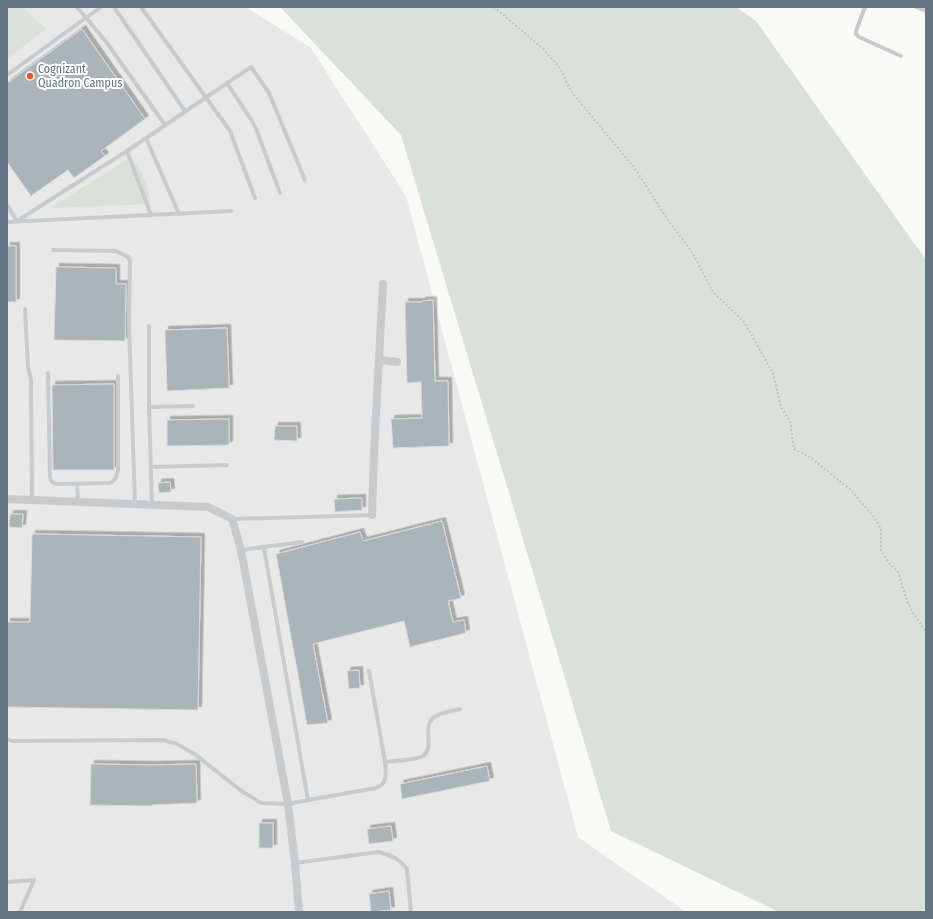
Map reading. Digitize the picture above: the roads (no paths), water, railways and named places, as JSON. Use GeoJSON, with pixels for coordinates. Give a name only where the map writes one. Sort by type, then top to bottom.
{"type":"FeatureCollection","features":[{"type":"Feature","properties":{"kind":"street"},"geometry":{"type":"LineString","coordinates":[[372,516],[383,284]]}},
{"type":"Feature","properties":{"kind":"street"},"geometry":{"type":"LineString","coordinates":[[379,360],[397,362]]}},
{"type":"Feature","properties":{"kind":"street"},"geometry":{"type":"LineString","coordinates":[[7,499],[208,507],[232,520],[241,550],[288,804],[296,863],[299,912]]}},
{"type":"Feature","properties":{"kind":"lane"},"geometry":{"type":"LineString","coordinates":[[77,7],[107,43],[165,125]]}},
{"type":"Feature","properties":{"kind":"lane"},"geometry":{"type":"LineString","coordinates":[[7,74],[101,7]]}},
{"type":"Feature","properties":{"kind":"lane"},"geometry":{"type":"LineString","coordinates":[[114,7],[185,111]]}},
{"type":"Feature","properties":{"kind":"lane"},"geometry":{"type":"LineString","coordinates":[[141,7],[230,131],[256,198]]}},
{"type":"Feature","properties":{"kind":"lane"},"geometry":{"type":"LineString","coordinates":[[865,7],[856,34],[901,56]]}},
{"type":"Feature","properties":{"kind":"lane"},"geometry":{"type":"LineString","coordinates":[[916,7],[926,11]]}},
{"type":"Feature","properties":{"kind":"lane"},"geometry":{"type":"LineString","coordinates":[[17,221],[127,151],[251,67],[269,93],[305,180]]}},
{"type":"Feature","properties":{"kind":"lane"},"geometry":{"type":"LineString","coordinates":[[227,83],[255,126],[280,193]]}},
{"type":"Feature","properties":{"kind":"lane"},"geometry":{"type":"LineString","coordinates":[[146,138],[179,214]]}},
{"type":"Feature","properties":{"kind":"lane"},"geometry":{"type":"LineString","coordinates":[[127,151],[151,215]]}},
{"type":"Feature","properties":{"kind":"lane"},"geometry":{"type":"LineString","coordinates":[[7,205],[17,221]]}},
{"type":"Feature","properties":{"kind":"lane"},"geometry":{"type":"LineString","coordinates":[[7,222],[231,211]]}},
{"type":"Feature","properties":{"kind":"lane"},"geometry":{"type":"LineString","coordinates":[[53,250],[116,251],[128,257],[130,261],[129,324],[135,504]]}},
{"type":"Feature","properties":{"kind":"lane"},"geometry":{"type":"LineString","coordinates":[[25,309],[28,367],[31,380],[32,500]]}},
{"type":"Feature","properties":{"kind":"lane"},"geometry":{"type":"LineString","coordinates":[[150,326],[149,407],[152,505]]}},
{"type":"Feature","properties":{"kind":"lane"},"geometry":{"type":"LineString","coordinates":[[48,373],[50,477],[51,481],[57,484],[109,483],[116,478],[118,470],[118,376]]}},
{"type":"Feature","properties":{"kind":"lane"},"geometry":{"type":"LineString","coordinates":[[149,407],[193,406]]}},
{"type":"Feature","properties":{"kind":"lane"},"geometry":{"type":"LineString","coordinates":[[150,467],[227,465]]}},
{"type":"Feature","properties":{"kind":"lane"},"geometry":{"type":"LineString","coordinates":[[77,484],[78,502]]}},
{"type":"Feature","properties":{"kind":"lane"},"geometry":{"type":"LineString","coordinates":[[232,520],[372,516]]}},
{"type":"Feature","properties":{"kind":"lane"},"geometry":{"type":"LineString","coordinates":[[241,550],[302,542]]}},
{"type":"Feature","properties":{"kind":"lane"},"geometry":{"type":"LineString","coordinates":[[264,548],[308,800]]}},
{"type":"Feature","properties":{"kind":"lane"},"geometry":{"type":"LineString","coordinates":[[7,740],[164,740],[177,744],[196,755],[240,790],[261,803],[288,804],[380,786],[383,784],[386,776],[385,762],[369,671]]}},
{"type":"Feature","properties":{"kind":"lane"},"geometry":{"type":"LineString","coordinates":[[385,762],[422,756],[426,752],[428,746],[428,732],[431,720],[435,716],[460,709]]}},
{"type":"Feature","properties":{"kind":"lane"},"geometry":{"type":"LineString","coordinates":[[296,863],[378,852],[385,853],[398,860],[407,869],[410,912]]}},
{"type":"Feature","properties":{"kind":"lane"},"geometry":{"type":"LineString","coordinates":[[7,882],[34,880],[20,912]]}},
{"type":"Feature","properties":{"kind":"place","name":"Cognizant Quadron Campus"},"geometry":{"type":"Point","coordinates":[30,76]}}]}
